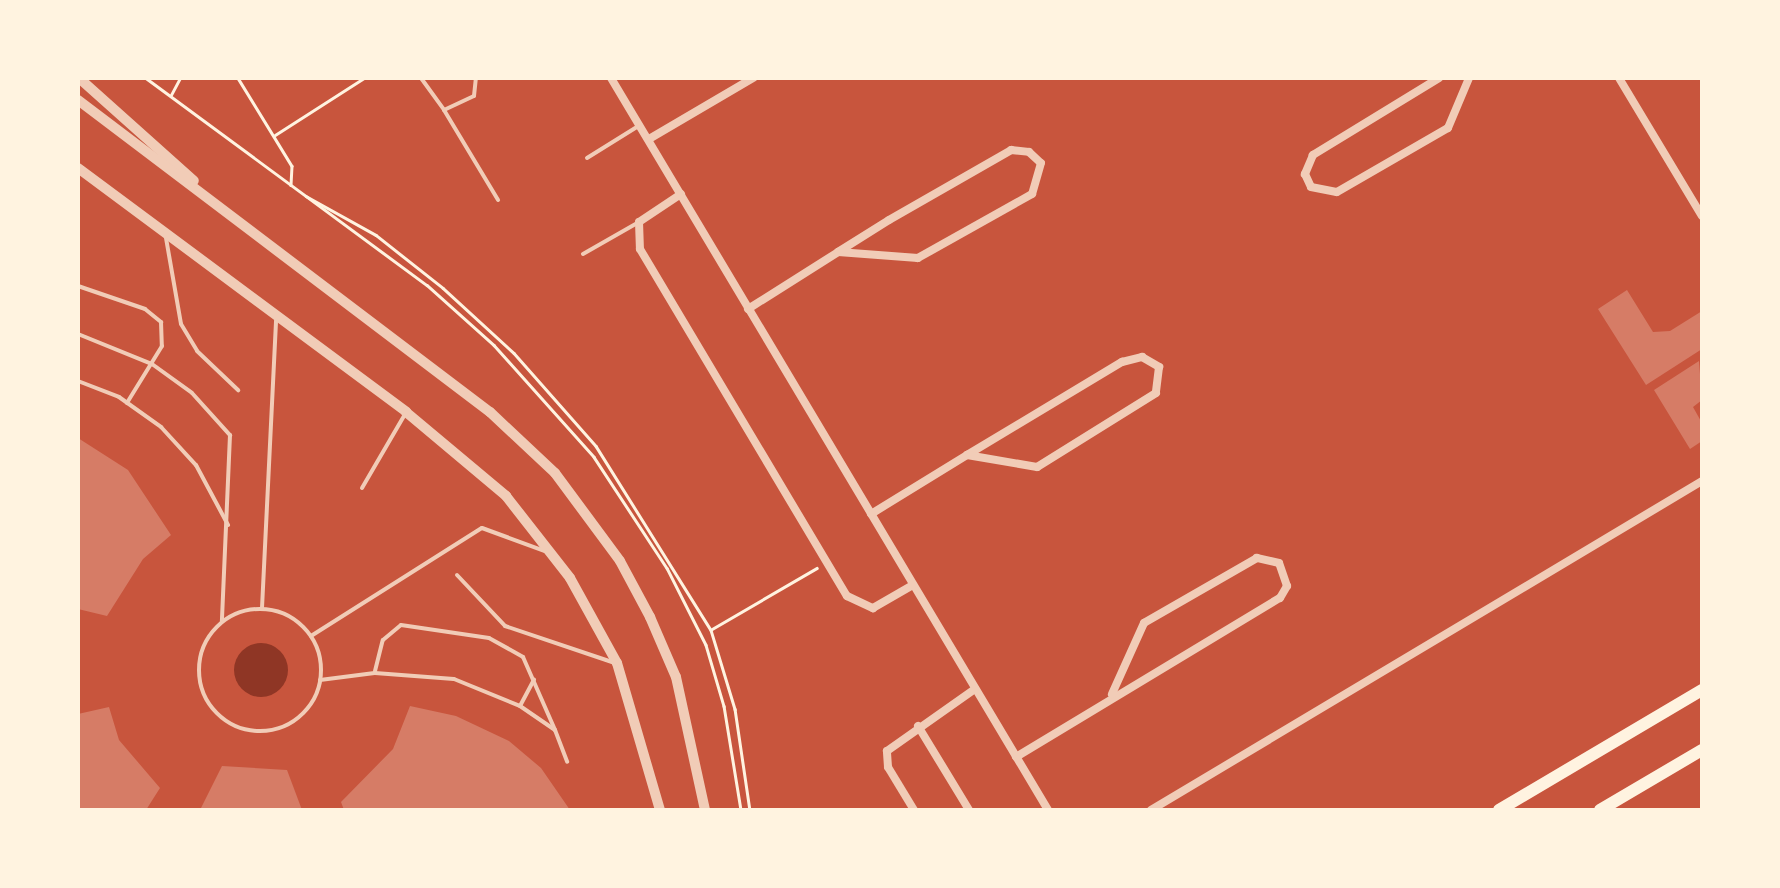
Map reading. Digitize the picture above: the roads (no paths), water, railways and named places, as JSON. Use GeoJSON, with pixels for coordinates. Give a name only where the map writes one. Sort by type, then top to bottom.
{"type":"FeatureCollection","features":[{"type":"Feature","properties":{"kind":"main road"},"geometry":{"type":"LineString","coordinates":[[1499,810],[1702,690]]}},
{"type":"Feature","properties":{"kind":"main road"},"geometry":{"type":"LineString","coordinates":[[1600,810],[1702,750]]}},
{"type":"Feature","properties":{"kind":"street"},"geometry":{"type":"LineString","coordinates":[[79,78],[166,150],[204,194]]}},
{"type":"Feature","properties":{"kind":"street"},"geometry":{"type":"LineString","coordinates":[[611,78],[1048,810]]}},
{"type":"Feature","properties":{"kind":"street"},"geometry":{"type":"LineString","coordinates":[[1438,78],[1313,155],[1305,174],[1311,187],[1337,192],[1448,128],[1469,78]]}},
{"type":"Feature","properties":{"kind":"street"},"geometry":{"type":"LineString","coordinates":[[1619,78],[1702,216]]}},
{"type":"Feature","properties":{"kind":"street"},"geometry":{"type":"LineString","coordinates":[[649,139],[748,79]]}},
{"type":"Feature","properties":{"kind":"street"},"geometry":{"type":"LineString","coordinates":[[78,100],[490,412],[574,495],[628,574],[665,650],[693,737],[705,810]]}},
{"type":"Feature","properties":{"kind":"street"},"geometry":{"type":"LineString","coordinates":[[748,310],[838,252],[1011,150],[1029,152],[1041,164],[1032,194],[918,258],[838,252]]}},
{"type":"Feature","properties":{"kind":"street"},"geometry":{"type":"LineString","coordinates":[[78,168],[406,412],[480,472],[555,556],[617,663],[660,810]]}},
{"type":"Feature","properties":{"kind":"street"},"geometry":{"type":"LineString","coordinates":[[681,194],[639,222],[640,249],[826,562],[859,606],[873,608],[913,586]]}},
{"type":"Feature","properties":{"kind":"street"},"geometry":{"type":"LineString","coordinates":[[871,514],[1122,362],[1142,358],[1159,367],[1156,393],[1036,467],[967,456]]}},
{"type":"Feature","properties":{"kind":"street"},"geometry":{"type":"LineString","coordinates":[[1151,810],[1702,481]]}},
{"type":"Feature","properties":{"kind":"street"},"geometry":{"type":"LineString","coordinates":[[1016,756],[1112,694],[1280,598],[1287,586],[1279,563],[1257,558],[1144,623],[1112,694]]}},
{"type":"Feature","properties":{"kind":"street"},"geometry":{"type":"LineString","coordinates":[[914,810],[888,767],[887,751],[975,688]]}},
{"type":"Feature","properties":{"kind":"street"},"geometry":{"type":"LineString","coordinates":[[918,726],[969,810]]}},
{"type":"Feature","properties":{"kind":"lane"},"geometry":{"type":"LineString","coordinates":[[421,78],[498,200]]}},
{"type":"Feature","properties":{"kind":"lane"},"geometry":{"type":"LineString","coordinates":[[444,110],[474,96],[476,78]]}},
{"type":"Feature","properties":{"kind":"lane"},"geometry":{"type":"LineString","coordinates":[[587,158],[640,125]]}},
{"type":"Feature","properties":{"kind":"lane"},"geometry":{"type":"LineString","coordinates":[[584,254],[639,222]]}},
{"type":"Feature","properties":{"kind":"lane"},"geometry":{"type":"LineString","coordinates":[[165,233],[181,324],[197,351],[238,390]]}},
{"type":"Feature","properties":{"kind":"lane"},"geometry":{"type":"LineString","coordinates":[[78,286],[156,315],[163,339],[128,403]]}},
{"type":"Feature","properties":{"kind":"lane"},"geometry":{"type":"LineString","coordinates":[[262,608],[276,316]]}},
{"type":"Feature","properties":{"kind":"lane"},"geometry":{"type":"LineString","coordinates":[[78,334],[152,364],[192,393],[230,435],[230,529],[222,620],[198,664],[205,697],[228,722],[278,729],[306,710],[320,680],[311,636],[295,619],[262,608],[222,620]]}},
{"type":"Feature","properties":{"kind":"lane"},"geometry":{"type":"LineString","coordinates":[[78,381],[128,403],[179,445],[230,529]]}},
{"type":"Feature","properties":{"kind":"lane"},"geometry":{"type":"LineString","coordinates":[[362,488],[406,412]]}},
{"type":"Feature","properties":{"kind":"lane"},"geometry":{"type":"LineString","coordinates":[[311,636],[482,528],[555,556]]}},
{"type":"Feature","properties":{"kind":"lane"},"geometry":{"type":"LineString","coordinates":[[458,575],[505,626],[617,663]]}},
{"type":"Feature","properties":{"kind":"lane"},"geometry":{"type":"LineString","coordinates":[[375,673],[388,634],[410,624],[489,638],[523,656],[567,762]]}},
{"type":"Feature","properties":{"kind":"lane"},"geometry":{"type":"LineString","coordinates":[[320,680],[375,673],[454,679],[520,706],[555,730]]}},
{"type":"Feature","properties":{"kind":"lane"},"geometry":{"type":"LineString","coordinates":[[520,706],[534,680]]}}]}
